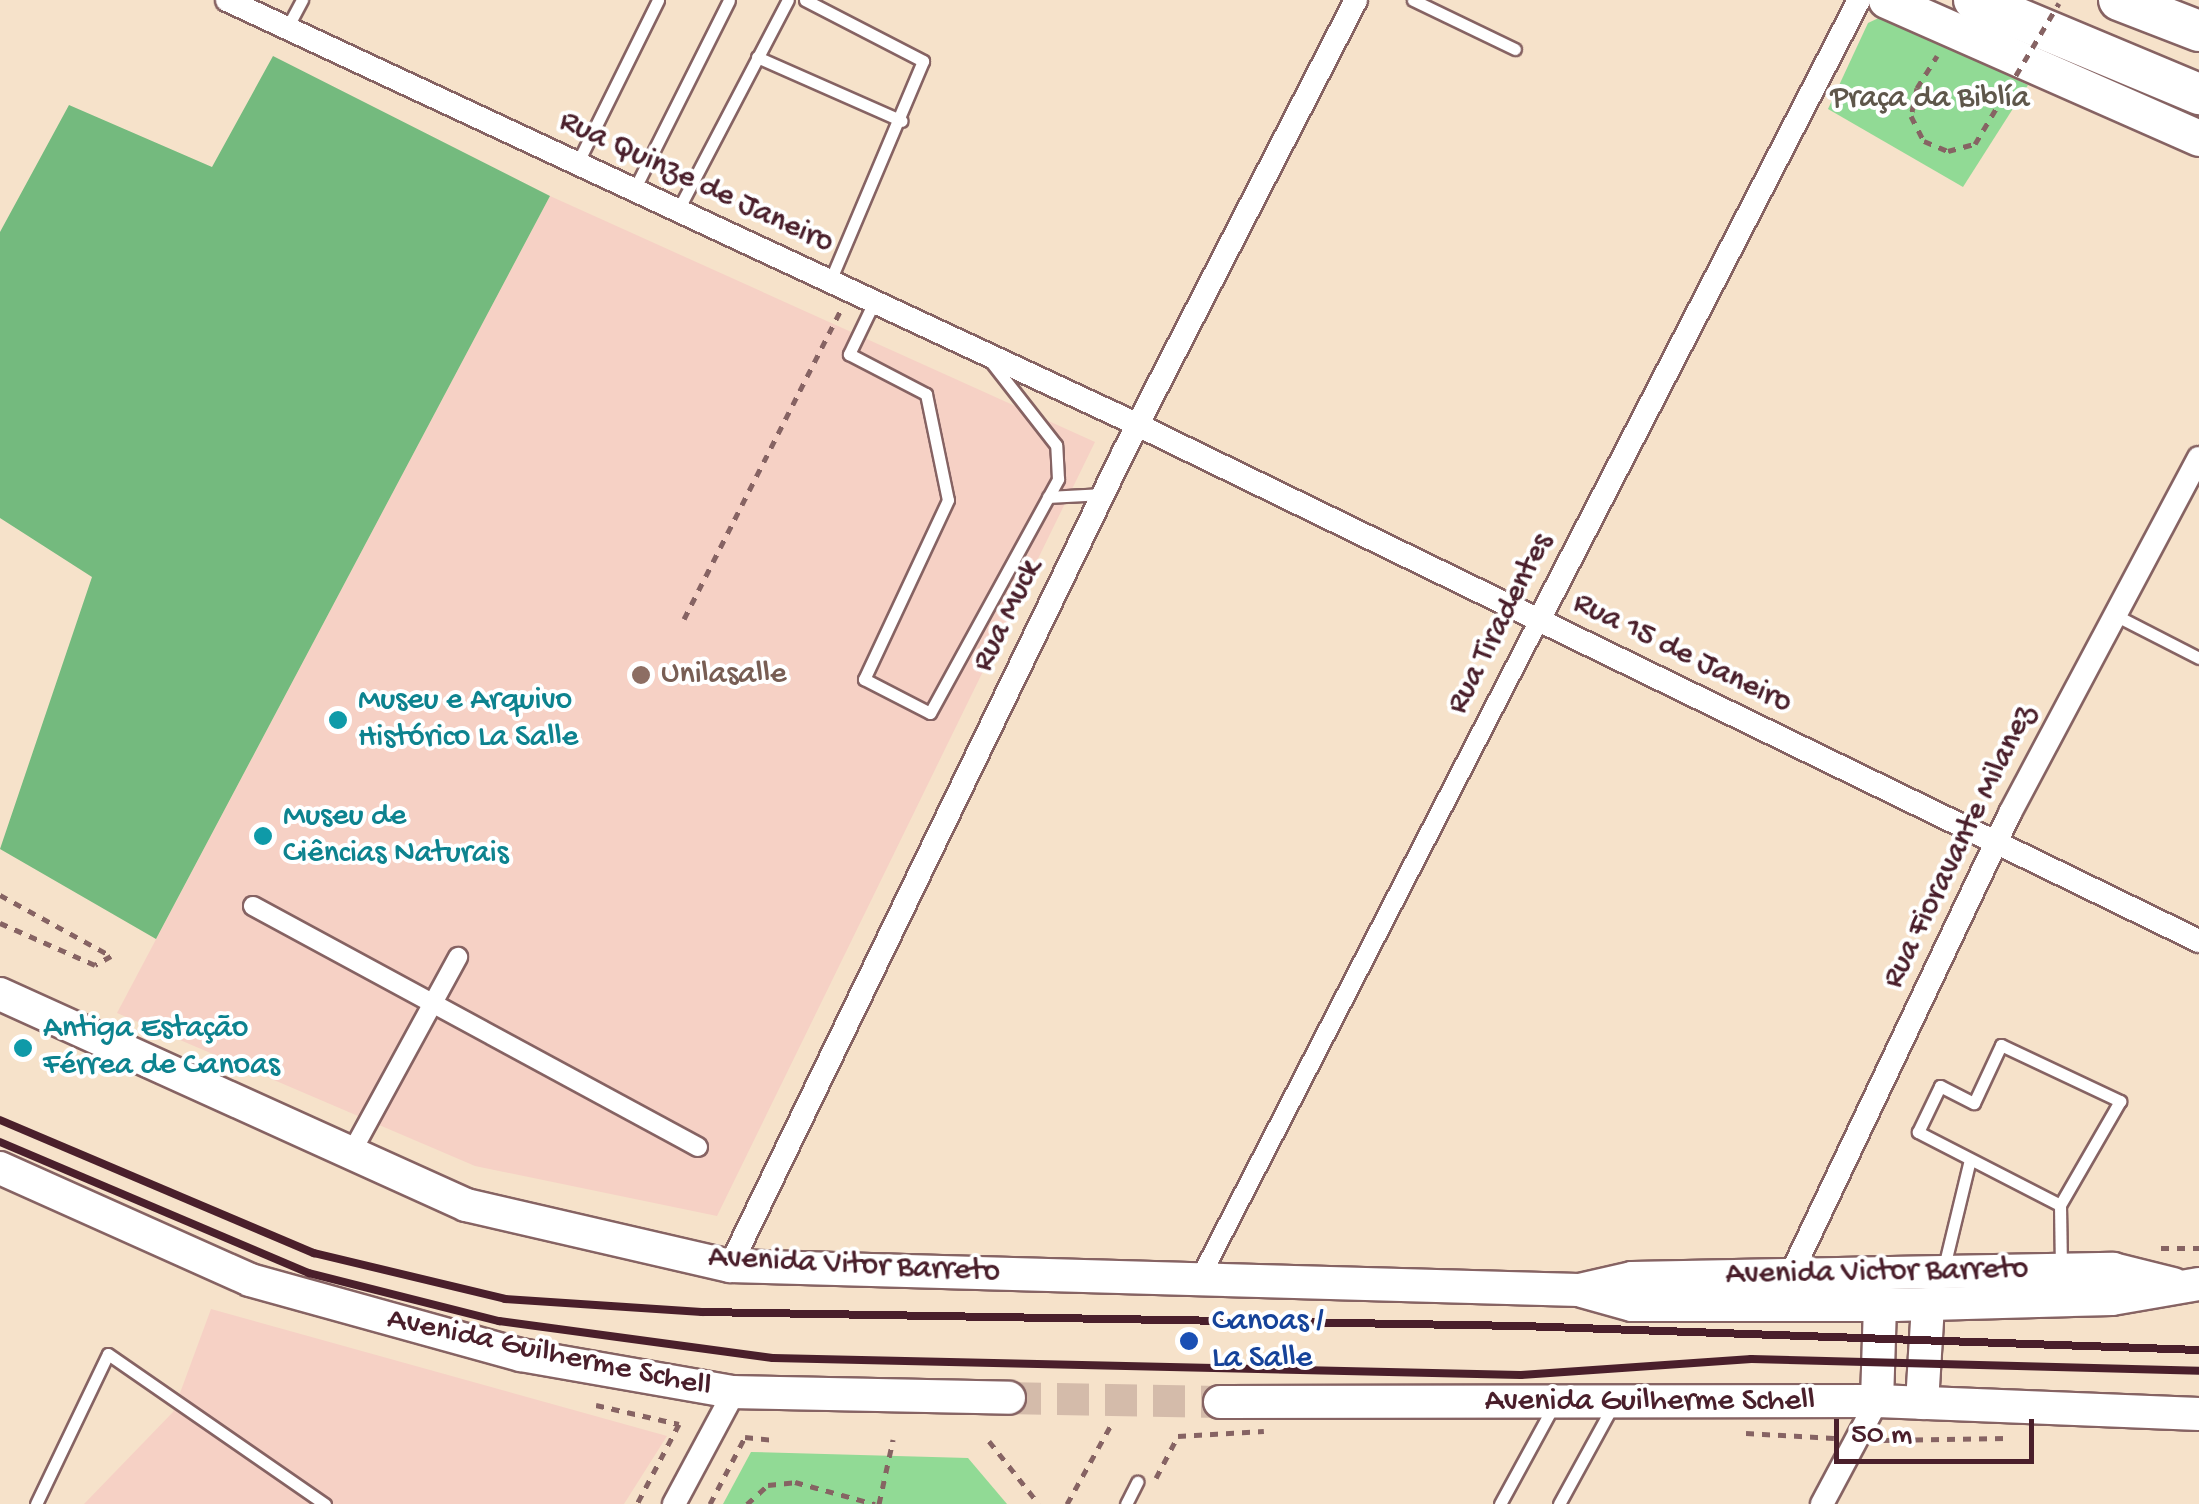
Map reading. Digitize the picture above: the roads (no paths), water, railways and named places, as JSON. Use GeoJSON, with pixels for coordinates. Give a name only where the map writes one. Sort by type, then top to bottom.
{"type":"FeatureCollection","features":[{"type":"Feature","properties":{"kind":"highway"},"geometry":{"type":"LineString","coordinates":[[2119,0],[2199,31]]}},
{"type":"Feature","properties":{"kind":"highway"},"geometry":{"type":"LineString","coordinates":[[1963,16],[2199,94]]}},
{"type":"Feature","properties":{"kind":"main road"},"geometry":{"type":"LineString","coordinates":[[1886,0],[1963,16],[2199,138]]}},
{"type":"Feature","properties":{"kind":"main road","name":"Avenida Vitor Barreto"},"geometry":{"type":"LineString","coordinates":[[0,994],[349,1158],[466,1205],[730,1266],[1579,1290]]}},
{"type":"Feature","properties":{"kind":"main road","name":"Avenida Guilherme Schell"},"geometry":{"type":"LineString","coordinates":[[0,1168],[235,1274],[412,1330],[734,1392],[1009,1398]]}},
{"type":"Feature","properties":{"kind":"main road","name":"Avenida Victor Barreto"},"geometry":{"type":"LineString","coordinates":[[1579,1290],[1632,1278],[1943,1270],[2113,1269],[2186,1284]]}},
{"type":"Feature","properties":{"kind":"main road"},"geometry":{"type":"LineString","coordinates":[[1579,1290],[1632,1306],[1928,1304],[2112,1299],[2186,1284]]}},
{"type":"Feature","properties":{"kind":"main road"},"geometry":{"type":"LineString","coordinates":[[1877,1401],[1880,1304]]}},
{"type":"Feature","properties":{"kind":"main road"},"geometry":{"type":"LineString","coordinates":[[1922,1403],[1928,1304]]}},
{"type":"Feature","properties":{"kind":"main road","name":"Avenida Guilherme Schell"},"geometry":{"type":"LineString","coordinates":[[1220,1402],[1877,1401],[2199,1414]]}},
{"type":"Feature","properties":{"kind":"street","name":"Rua Quinze de Janeiro"},"geometry":{"type":"LineString","coordinates":[[227,0],[1138,426]]}},
{"type":"Feature","properties":{"kind":"street","name":"Rua Muck"},"geometry":{"type":"LineString","coordinates":[[730,1266],[1104,494],[1356,0]]}},
{"type":"Feature","properties":{"kind":"street","name":"Rua Tiradentes"},"geometry":{"type":"LineString","coordinates":[[1200,1278],[1860,0]]}},
{"type":"Feature","properties":{"kind":"street","name":"Rua 15 de Janeiro"},"geometry":{"type":"LineString","coordinates":[[1138,426],[1994,846],[2199,941]]}},
{"type":"Feature","properties":{"kind":"street","name":"Rua Fioravante Milanez"},"geometry":{"type":"LineString","coordinates":[[1792,1272],[1994,846],[2197,466]]}},
{"type":"Feature","properties":{"kind":"street"},"geometry":{"type":"LineString","coordinates":[[253,906],[431,1007],[698,1147]]}},
{"type":"Feature","properties":{"kind":"street"},"geometry":{"type":"LineString","coordinates":[[349,1158],[458,957]]}},
{"type":"Feature","properties":{"kind":"street"},"geometry":{"type":"LineString","coordinates":[[674,1504],[734,1392]]}},
{"type":"Feature","properties":{"kind":"street"},"geometry":{"type":"LineString","coordinates":[[1822,1504],[1877,1401]]}},
{"type":"Feature","properties":{"kind":"lane"},"geometry":{"type":"LineString","coordinates":[[287,28],[302,0]]}},
{"type":"Feature","properties":{"kind":"lane"},"geometry":{"type":"LineString","coordinates":[[577,164],[658,0]]}},
{"type":"Feature","properties":{"kind":"lane"},"geometry":{"type":"LineString","coordinates":[[634,190],[728,0]]}},
{"type":"Feature","properties":{"kind":"lane"},"geometry":{"type":"LineString","coordinates":[[678,210],[788,0]]}},
{"type":"Feature","properties":{"kind":"lane"},"geometry":{"type":"LineString","coordinates":[[805,0],[922,62],[840,286]]}},
{"type":"Feature","properties":{"kind":"lane"},"geometry":{"type":"LineString","coordinates":[[1412,0],[1515,49]]}},
{"type":"Feature","properties":{"kind":"lane"},"geometry":{"type":"LineString","coordinates":[[757,57],[902,120]]}},
{"type":"Feature","properties":{"kind":"lane"},"geometry":{"type":"LineString","coordinates":[[874,302],[849,354],[926,394],[948,500],[864,679],[930,714],[1048,496],[1056,445],[982,352]]}},
{"type":"Feature","properties":{"kind":"lane"},"geometry":{"type":"LineString","coordinates":[[1048,496],[1104,494]]}},
{"type":"Feature","properties":{"kind":"lane"},"geometry":{"type":"LineString","coordinates":[[2116,615],[2199,658]]}},
{"type":"Feature","properties":{"kind":"lane"},"geometry":{"type":"LineString","coordinates":[[2060,1205],[1918,1132],[1940,1086],[1974,1103],[2001,1044],[2120,1101],[2060,1205],[2061,1270]]}},
{"type":"Feature","properties":{"kind":"lane"},"geometry":{"type":"LineString","coordinates":[[1943,1270],[1970,1159]]}},
{"type":"Feature","properties":{"kind":"lane"},"geometry":{"type":"LineString","coordinates":[[36,1504],[108,1354],[325,1504]]}},
{"type":"Feature","properties":{"kind":"lane"},"geometry":{"type":"LineString","coordinates":[[1500,1504],[1556,1402]]}},
{"type":"Feature","properties":{"kind":"lane"},"geometry":{"type":"LineString","coordinates":[[1559,1504],[1614,1402]]}},
{"type":"Feature","properties":{"kind":"lane"},"geometry":{"type":"LineString","coordinates":[[1126,1504],[1137,1482]]}},
{"type":"Feature","properties":{"kind":"tunnel"},"geometry":{"type":"LineString","coordinates":[[1009,1398],[1220,1402]]}},
{"type":"Feature","properties":{"kind":"railway"},"geometry":{"type":"LineString","coordinates":[[0,1120],[314,1253],[505,1299],[702,1312],[1522,1326],[2199,1350]]}},
{"type":"Feature","properties":{"kind":"railway"},"geometry":{"type":"LineString","coordinates":[[0,1142],[309,1273],[499,1321],[773,1358],[1521,1375],[1751,1359],[2199,1371]]}},
{"type":"Feature","properties":{"kind":"place","name":"Unilasalle"},"geometry":{"type":"Point","coordinates":[641,675]}},
{"type":"Feature","properties":{"kind":"place","name":"Museu e Arquivo Histórico La Salle"},"geometry":{"type":"Point","coordinates":[338,720]}},
{"type":"Feature","properties":{"kind":"place","name":"Museu de Ciências Naturais"},"geometry":{"type":"Point","coordinates":[263,836]}},
{"type":"Feature","properties":{"kind":"place","name":"Antiga Estação Férrea de Canoas"},"geometry":{"type":"Point","coordinates":[23,1048]}},
{"type":"Feature","properties":{"kind":"place","name":"Canoas / La Salle"},"geometry":{"type":"Point","coordinates":[1189,1341]}},
{"type":"Feature","properties":{"kind":"park label","name":"Praça da Biblía"},"geometry":{"type":"Point","coordinates":[1930,99]}}]}
